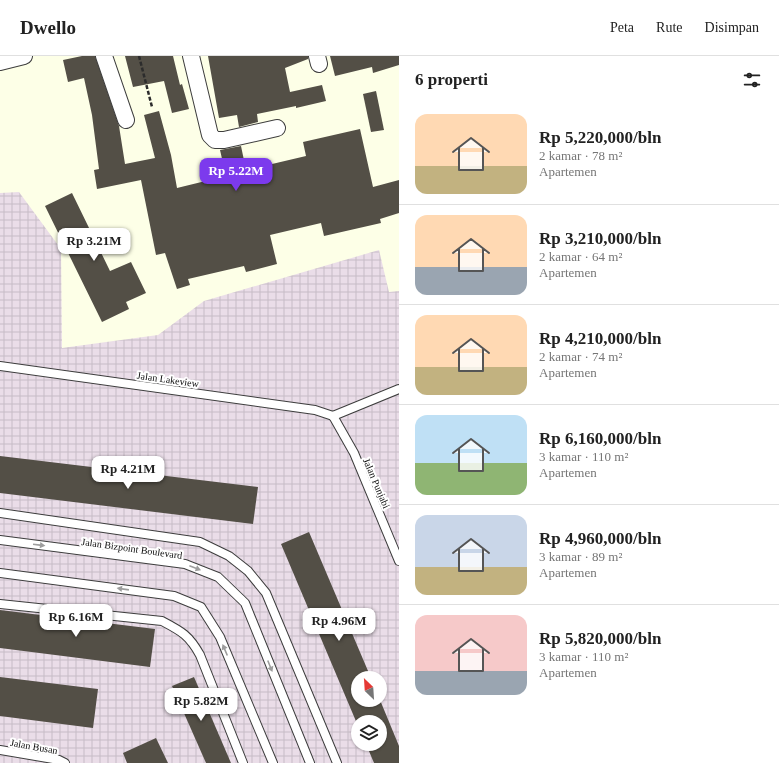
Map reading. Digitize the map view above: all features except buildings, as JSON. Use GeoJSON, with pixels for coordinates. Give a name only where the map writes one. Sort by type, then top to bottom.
{"type":"FeatureCollection","features":[{"type":"Feature","properties":{"kind":"street"},"geometry":{"type":"LineString","coordinates":[[0,62],[24,56]]}},
{"type":"Feature","properties":{"kind":"street"},"geometry":{"type":"LineString","coordinates":[[104,56],[126,120]]}},
{"type":"Feature","properties":{"kind":"street"},"geometry":{"type":"LineString","coordinates":[[192,56],[210,135],[215,140],[224,140],[277,128]]}},
{"type":"Feature","properties":{"kind":"lane","name":"Jalan Lakeview"},"geometry":{"type":"LineString","coordinates":[[0,366],[315,410],[333,416]]}},
{"type":"Feature","properties":{"kind":"lane"},"geometry":{"type":"LineString","coordinates":[[333,416],[399,389]]}},
{"type":"Feature","properties":{"kind":"lane","name":"Jalan Punjabi"},"geometry":{"type":"LineString","coordinates":[[333,416],[354,454],[399,561]]}},
{"type":"Feature","properties":{"kind":"lane"},"geometry":{"type":"LineString","coordinates":[[0,513],[200,542],[229,556],[248,571],[266,593],[337,763]]}},
{"type":"Feature","properties":{"kind":"lane","name":"Jalan Bizpoint Boulevard"},"geometry":{"type":"LineString","coordinates":[[0,540],[185,564],[218,577],[245,603],[310,763]]}},
{"type":"Feature","properties":{"kind":"lane"},"geometry":{"type":"LineString","coordinates":[[0,573],[174,596],[201,607],[220,637],[273,763]]}},
{"type":"Feature","properties":{"kind":"lane"},"geometry":{"type":"LineString","coordinates":[[0,604],[162,621],[182,631],[192,640],[200,655],[243,763]]}},
{"type":"Feature","properties":{"kind":"lane","name":"Jalan Busan"},"geometry":{"type":"LineString","coordinates":[[0,750],[59,760],[65,763]]}},
{"type":"Feature","properties":{"kind":"path"},"geometry":{"type":"LineString","coordinates":[[139,56],[152,107]]}},
{"type":"Feature","properties":{"kind":"shaded area"},"geometry":{"type":"Polygon","coordinates":[[[19,192],[61,249],[62,348],[158,335],[204,301],[379,250],[389,292],[399,291],[399,763],[0,763],[0,193],[19,192]]]}}]}
